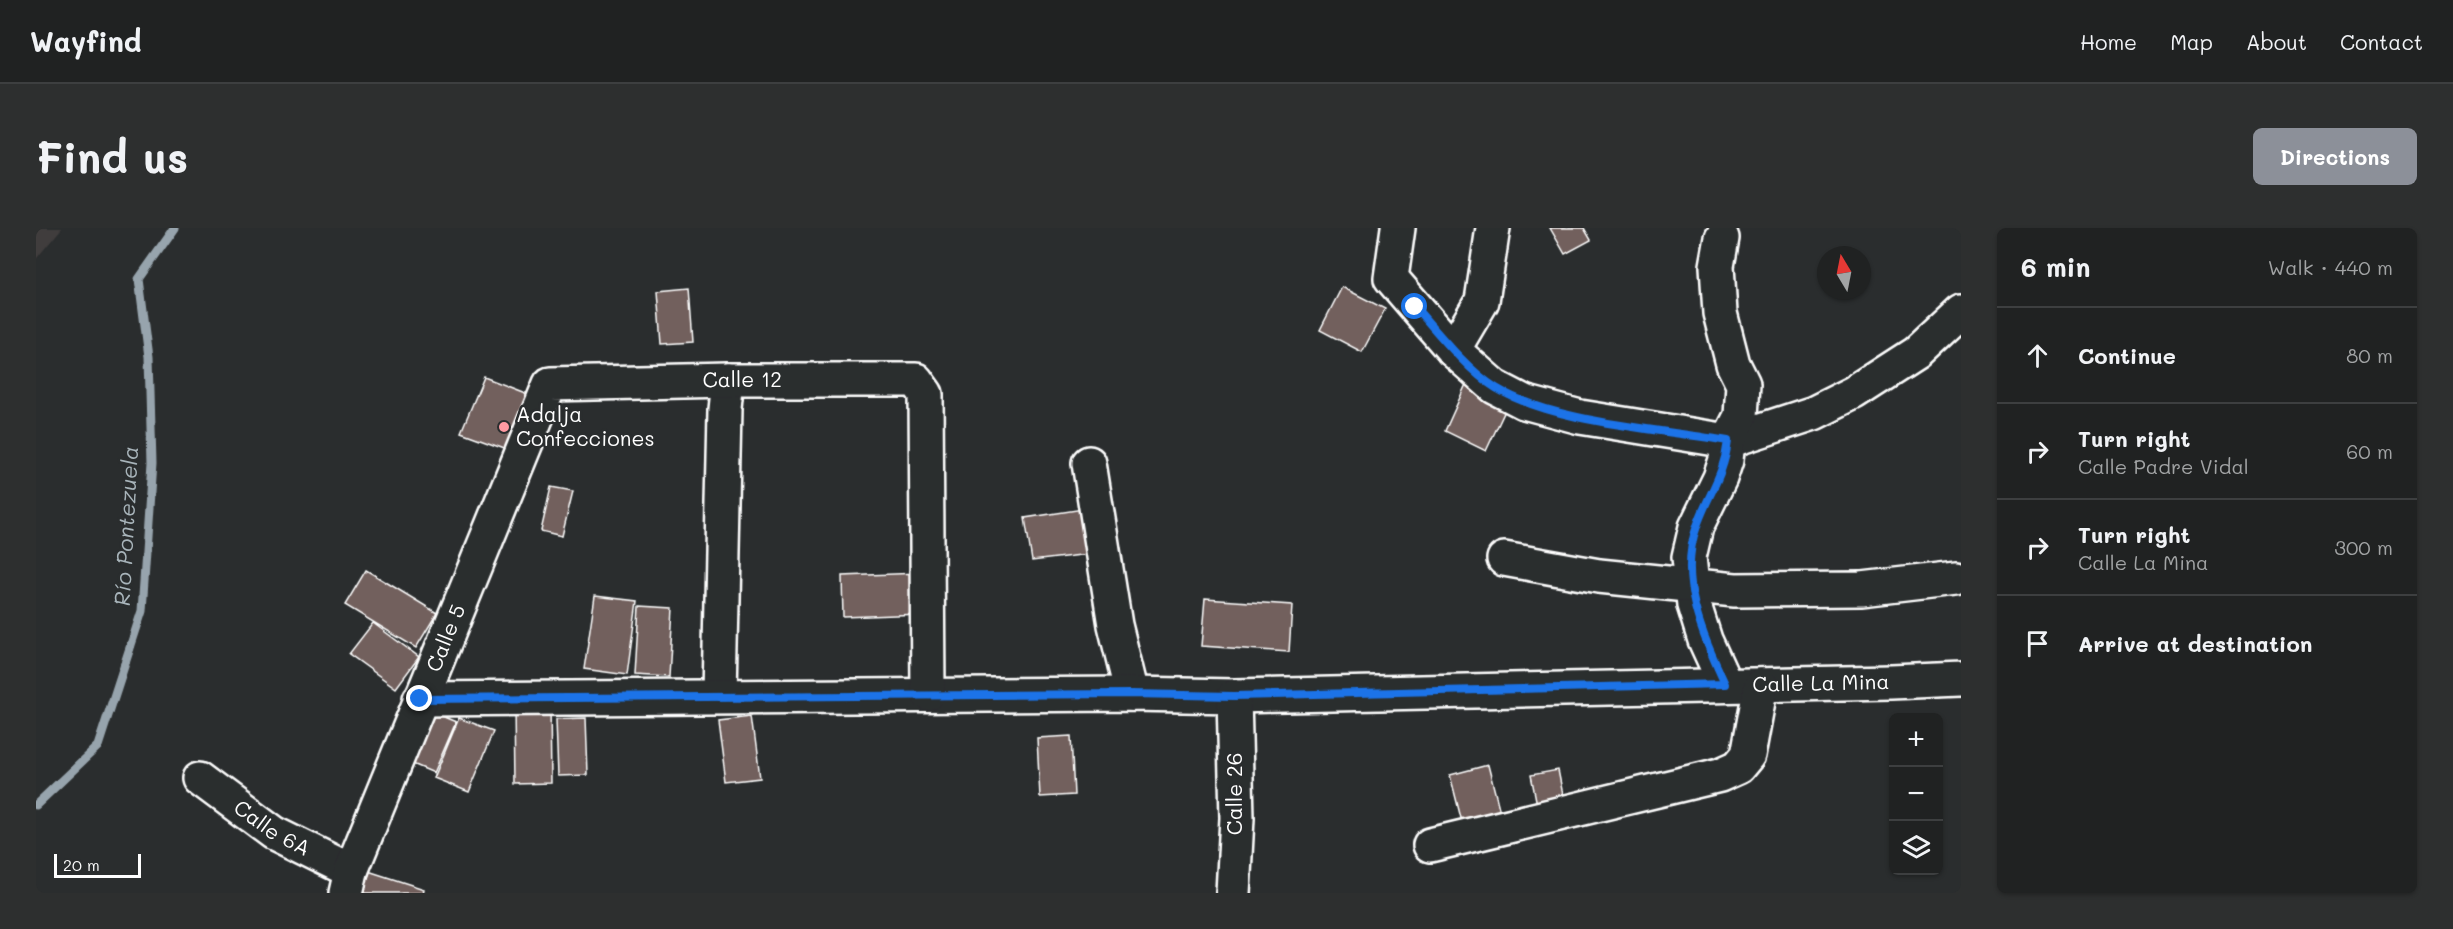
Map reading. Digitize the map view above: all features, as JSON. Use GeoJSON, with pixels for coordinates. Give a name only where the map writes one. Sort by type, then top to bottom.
{"type":"FeatureCollection","features":[{"type":"Feature","properties":{"kind":"street"},"geometry":{"type":"LineString","coordinates":[[1398,228],[1391,278],[1453,350],[1495,387],[1524,402],[1580,417],[1728,441],[1814,413],[1854,393],[1916,353],[1961,311]]}},
{"type":"Feature","properties":{"kind":"street"},"geometry":{"type":"LineString","coordinates":[[1453,350],[1482,301],[1493,228]]}},
{"type":"Feature","properties":{"kind":"street"},"geometry":{"type":"LineString","coordinates":[[1722,238],[1717,266],[1720,313],[1733,364],[1743,384],[1741,416],[1728,441],[1726,460],[1720,478],[1696,527],[1689,557],[1694,605],[1705,640],[1725,684]]}},
{"type":"Feature","properties":{"kind":"street"},"geometry":{"type":"LineString","coordinates":[[719,696],[725,408],[728,380]]}},
{"type":"Feature","properties":{"kind":"street","name":"Calle 12"},"geometry":{"type":"LineString","coordinates":[[550,384],[728,380],[916,380],[926,394],[928,694]]}},
{"type":"Feature","properties":{"kind":"street","name":"Calle 5"},"geometry":{"type":"LineString","coordinates":[[349,882],[420,699],[550,384]]}},
{"type":"Feature","properties":{"kind":"street"},"geometry":{"type":"LineString","coordinates":[[1089,464],[1115,625],[1132,694]]}},
{"type":"Feature","properties":{"kind":"street"},"geometry":{"type":"LineString","coordinates":[[1504,559],[1599,576],[1735,590],[1862,589],[1956,578]]}},
{"type":"Feature","properties":{"kind":"street","name":"Calle La Mina"},"geometry":{"type":"LineString","coordinates":[[420,699],[928,694],[1234,696],[1961,679]]}},
{"type":"Feature","properties":{"kind":"street"},"geometry":{"type":"LineString","coordinates":[[1430,845],[1720,776],[1738,767],[1748,755],[1761,685]]}},
{"type":"Feature","properties":{"kind":"street","name":"Calle 26"},"geometry":{"type":"LineString","coordinates":[[1233,893],[1237,818],[1234,696]]}},
{"type":"Feature","properties":{"kind":"street","name":"Calle 6A"},"geometry":{"type":"LineString","coordinates":[[200,778],[274,833],[349,882]]}},
{"type":"Feature","properties":{"kind":"shaded area"},"geometry":{"type":"Polygon","coordinates":[[[36,228],[62,228],[36,259],[36,228]]]}},
{"type":"Feature","properties":{"kind":"building"},"geometry":{"type":"Polygon","coordinates":[[[1550,228],[1584,228],[1591,240],[1565,254],[1550,228]]]}},
{"type":"Feature","properties":{"kind":"building"},"geometry":{"type":"Polygon","coordinates":[[[1342,287],[1385,309],[1362,352],[1320,330],[1342,287]]]}},
{"type":"Feature","properties":{"kind":"building"},"geometry":{"type":"Polygon","coordinates":[[[689,288],[693,342],[662,344],[658,291],[689,288]]]}},
{"type":"Feature","properties":{"kind":"building"},"geometry":{"type":"Polygon","coordinates":[[[484,377],[533,396],[510,450],[461,432],[484,377]]]}},
{"type":"Feature","properties":{"kind":"building"},"geometry":{"type":"Polygon","coordinates":[[[1467,382],[1509,402],[1486,451],[1445,431],[1467,382]]]}},
{"type":"Feature","properties":{"kind":"building"},"geometry":{"type":"Polygon","coordinates":[[[551,487],[573,491],[562,536],[541,531],[551,487]]]}},
{"type":"Feature","properties":{"kind":"building"},"geometry":{"type":"Polygon","coordinates":[[[1083,509],[1089,554],[1032,561],[1025,518],[1083,509]]]}},
{"type":"Feature","properties":{"kind":"building"},"geometry":{"type":"Polygon","coordinates":[[[366,570],[437,613],[416,648],[345,605],[366,570]]]}},
{"type":"Feature","properties":{"kind":"building"},"geometry":{"type":"Polygon","coordinates":[[[920,573],[921,614],[843,617],[842,576],[920,573]]]}},
{"type":"Feature","properties":{"kind":"building"},"geometry":{"type":"Polygon","coordinates":[[[595,596],[637,601],[627,675],[584,669],[595,596]]]}},
{"type":"Feature","properties":{"kind":"building"},"geometry":{"type":"Polygon","coordinates":[[[1205,599],[1292,605],[1289,652],[1201,646],[1205,599]]]}},
{"type":"Feature","properties":{"kind":"building"},"geometry":{"type":"Polygon","coordinates":[[[639,606],[673,608],[669,677],[635,675],[639,606]]]}},
{"type":"Feature","properties":{"kind":"building"},"geometry":{"type":"Polygon","coordinates":[[[373,623],[419,657],[396,688],[349,654],[373,623]]]}},
{"type":"Feature","properties":{"kind":"building"},"geometry":{"type":"Polygon","coordinates":[[[550,704],[551,783],[515,784],[514,705],[550,704]]]}},
{"type":"Feature","properties":{"kind":"building"},"geometry":{"type":"Polygon","coordinates":[[[422,708],[456,722],[434,773],[401,759],[422,708]]]}},
{"type":"Feature","properties":{"kind":"building"},"geometry":{"type":"Polygon","coordinates":[[[752,716],[760,778],[726,782],[718,720],[752,716]]]}},
{"type":"Feature","properties":{"kind":"building"},"geometry":{"type":"Polygon","coordinates":[[[459,718],[494,731],[469,792],[434,778],[459,718]]]}},
{"type":"Feature","properties":{"kind":"building"},"geometry":{"type":"Polygon","coordinates":[[[586,718],[588,775],[558,776],[556,719],[586,718]]]}},
{"type":"Feature","properties":{"kind":"building"},"geometry":{"type":"Polygon","coordinates":[[[1071,736],[1074,795],[1040,797],[1037,738],[1071,736]]]}},
{"type":"Feature","properties":{"kind":"building"},"geometry":{"type":"Polygon","coordinates":[[[1488,765],[1501,816],[1463,826],[1450,775],[1488,765]]]}},
{"type":"Feature","properties":{"kind":"building"},"geometry":{"type":"Polygon","coordinates":[[[1558,770],[1565,805],[1538,810],[1531,775],[1558,770]]]}},
{"type":"Feature","properties":{"kind":"building"},"geometry":{"type":"Polygon","coordinates":[[[365,870],[424,889],[423,893],[358,893],[365,870]]]}},
{"type":"Feature","properties":{"kind":"waterway","name":"Río Pontezuela"},"geometry":{"type":"LineString","coordinates":[[36,805],[98,746],[142,611],[152,463],[149,357],[139,279],[175,228]]}},
{"type":"Feature","properties":{"kind":"place","name":"Adalja Confecciones"},"geometry":{"type":"Point","coordinates":[504,427]}},
{"type":"Feature","properties":{"kind":"route"},"geometry":{"type":"LineString","coordinates":[[420,699],[1132,694],[1234,696],[1725,684],[1705,640],[1694,605],[1689,557],[1696,527],[1720,478],[1726,460],[1728,441],[1580,417],[1524,402],[1495,387],[1453,350],[1415,307]]}}]}
